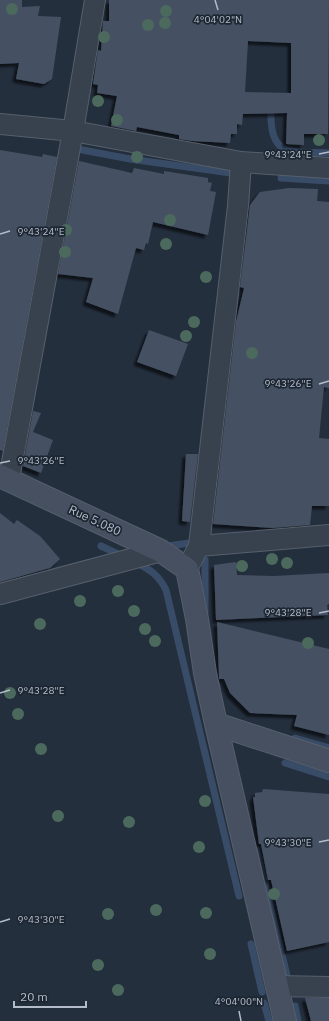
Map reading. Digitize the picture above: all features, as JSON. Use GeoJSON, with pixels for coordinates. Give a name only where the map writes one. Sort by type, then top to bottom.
{"type":"FeatureCollection","features":[{"type":"Feature","properties":{"kind":"main road","name":"Rue 5.080"},"geometry":{"type":"LineString","coordinates":[[4,478],[161,552],[187,569]]}},
{"type":"Feature","properties":{"kind":"main road"},"geometry":{"type":"LineString","coordinates":[[187,569],[198,619],[205,673],[216,724],[285,1021]]}},
{"type":"Feature","properties":{"kind":"main road"},"geometry":{"type":"LineString","coordinates":[[216,724],[329,761]]}},
{"type":"Feature","properties":{"kind":"street"},"geometry":{"type":"LineString","coordinates":[[4,478],[73,131],[95,0]]}},
{"type":"Feature","properties":{"kind":"street"},"geometry":{"type":"LineString","coordinates":[[0,124],[73,131],[241,162],[329,168]]}},
{"type":"Feature","properties":{"kind":"street"},"geometry":{"type":"LineString","coordinates":[[187,569],[199,546],[238,206],[241,162]]}},
{"type":"Feature","properties":{"kind":"street"},"geometry":{"type":"LineString","coordinates":[[199,546],[329,535]]}},
{"type":"Feature","properties":{"kind":"street"},"geometry":{"type":"LineString","coordinates":[[0,594],[161,552]]}},
{"type":"Feature","properties":{"kind":"street"},"geometry":{"type":"LineString","coordinates":[[277,986],[329,987]]}},
{"type":"Feature","properties":{"kind":"building"},"geometry":{"type":"Polygon","coordinates":[[[0,0],[22,0],[22,7],[40,6],[38,16],[61,17],[52,79],[44,84],[16,79],[19,63],[0,64],[0,0]]]}},
{"type":"Feature","properties":{"kind":"building"},"geometry":{"type":"Polygon","coordinates":[[[109,0],[329,0],[328,134],[304,134],[304,145],[286,144],[287,113],[243,114],[242,125],[237,124],[237,134],[231,134],[230,143],[192,141],[179,139],[179,135],[137,127],[136,131],[111,126],[117,96],[97,93],[98,85],[93,84],[98,50],[101,51],[103,21],[109,21],[109,0]],[[248,41],[245,92],[291,93],[291,43],[248,41]]]}},
{"type":"Feature","properties":{"kind":"building"},"geometry":{"type":"Polygon","coordinates":[[[0,150],[42,157],[43,154],[57,157],[3,451],[0,450],[0,150]]]}},
{"type":"Feature","properties":{"kind":"building"},"geometry":{"type":"Polygon","coordinates":[[[79,161],[132,173],[134,168],[164,174],[164,171],[208,178],[208,182],[212,183],[210,191],[216,192],[208,235],[153,222],[148,244],[146,243],[144,250],[136,248],[118,314],[86,302],[93,278],[58,274],[79,161]]]}},
{"type":"Feature","properties":{"kind":"building"},"geometry":{"type":"Polygon","coordinates":[[[289,188],[318,189],[317,201],[329,202],[329,388],[324,387],[319,438],[329,439],[329,506],[312,506],[310,525],[273,528],[213,524],[236,322],[244,288],[240,287],[250,205],[260,192],[289,188]]]}},
{"type":"Feature","properties":{"kind":"building"},"geometry":{"type":"Polygon","coordinates":[[[149,330],[188,344],[176,376],[137,362],[149,330]]]}},
{"type":"Feature","properties":{"kind":"building"},"geometry":{"type":"Polygon","coordinates":[[[33,411],[41,413],[33,432],[53,440],[41,473],[23,466],[33,411]]]}},
{"type":"Feature","properties":{"kind":"building"},"geometry":{"type":"Polygon","coordinates":[[[186,454],[198,454],[190,522],[182,521],[186,454]]]}},
{"type":"Feature","properties":{"kind":"building"},"geometry":{"type":"Polygon","coordinates":[[[0,513],[14,524],[17,520],[40,536],[60,559],[50,568],[0,582],[0,513]]]}},
{"type":"Feature","properties":{"kind":"building"},"geometry":{"type":"Polygon","coordinates":[[[236,562],[237,575],[274,576],[329,573],[329,604],[327,605],[328,615],[216,620],[214,565],[236,562]]]}},
{"type":"Feature","properties":{"kind":"building"},"geometry":{"type":"Polygon","coordinates":[[[217,622],[329,649],[329,735],[294,726],[297,715],[250,713],[230,693],[224,679],[219,679],[217,622]]]}},
{"type":"Feature","properties":{"kind":"building"},"geometry":{"type":"Polygon","coordinates":[[[263,789],[329,794],[329,942],[287,951],[271,880],[268,880],[261,844],[259,844],[253,797],[255,797],[255,793],[262,792],[263,789]]]}},
{"type":"Feature","properties":{"kind":"building"},"geometry":{"type":"Polygon","coordinates":[[[305,998],[329,998],[329,1021],[311,1021],[305,998]]]}},
{"type":"Feature","properties":{"kind":"waterway"},"geometry":{"type":"LineString","coordinates":[[271,113],[272,128],[275,138],[279,145],[286,150],[295,152],[329,153]]}},
{"type":"Feature","properties":{"kind":"waterway"},"geometry":{"type":"LineString","coordinates":[[72,148],[130,159],[238,174]]}},
{"type":"Feature","properties":{"kind":"waterway"},"geometry":{"type":"LineString","coordinates":[[281,178],[329,181]]}},
{"type":"Feature","properties":{"kind":"waterway"},"geometry":{"type":"LineString","coordinates":[[164,545],[167,546],[190,543]]}},
{"type":"Feature","properties":{"kind":"waterway"},"geometry":{"type":"LineString","coordinates":[[101,546],[124,557]]}},
{"type":"Feature","properties":{"kind":"waterway"},"geometry":{"type":"LineString","coordinates":[[205,560],[205,613]]}},
{"type":"Feature","properties":{"kind":"waterway"},"geometry":{"type":"LineString","coordinates":[[135,562],[153,573],[160,580],[166,590],[239,896]]}},
{"type":"Feature","properties":{"kind":"waterway"},"geometry":{"type":"LineString","coordinates":[[295,738],[329,748]]}},
{"type":"Feature","properties":{"kind":"waterway"},"geometry":{"type":"LineString","coordinates":[[285,763],[329,777]]}},
{"type":"Feature","properties":{"kind":"waterway"},"geometry":{"type":"LineString","coordinates":[[257,850],[289,984]]}},
{"type":"Feature","properties":{"kind":"waterway"},"geometry":{"type":"LineString","coordinates":[[251,944],[262,992]]}},
{"type":"Feature","properties":{"kind":"waterway"},"geometry":{"type":"LineString","coordinates":[[264,1003],[269,1021]]}},
{"type":"Feature","properties":{"kind":"waterway"},"geometry":{"type":"LineString","coordinates":[[295,1006],[298,1021]]}}]}
